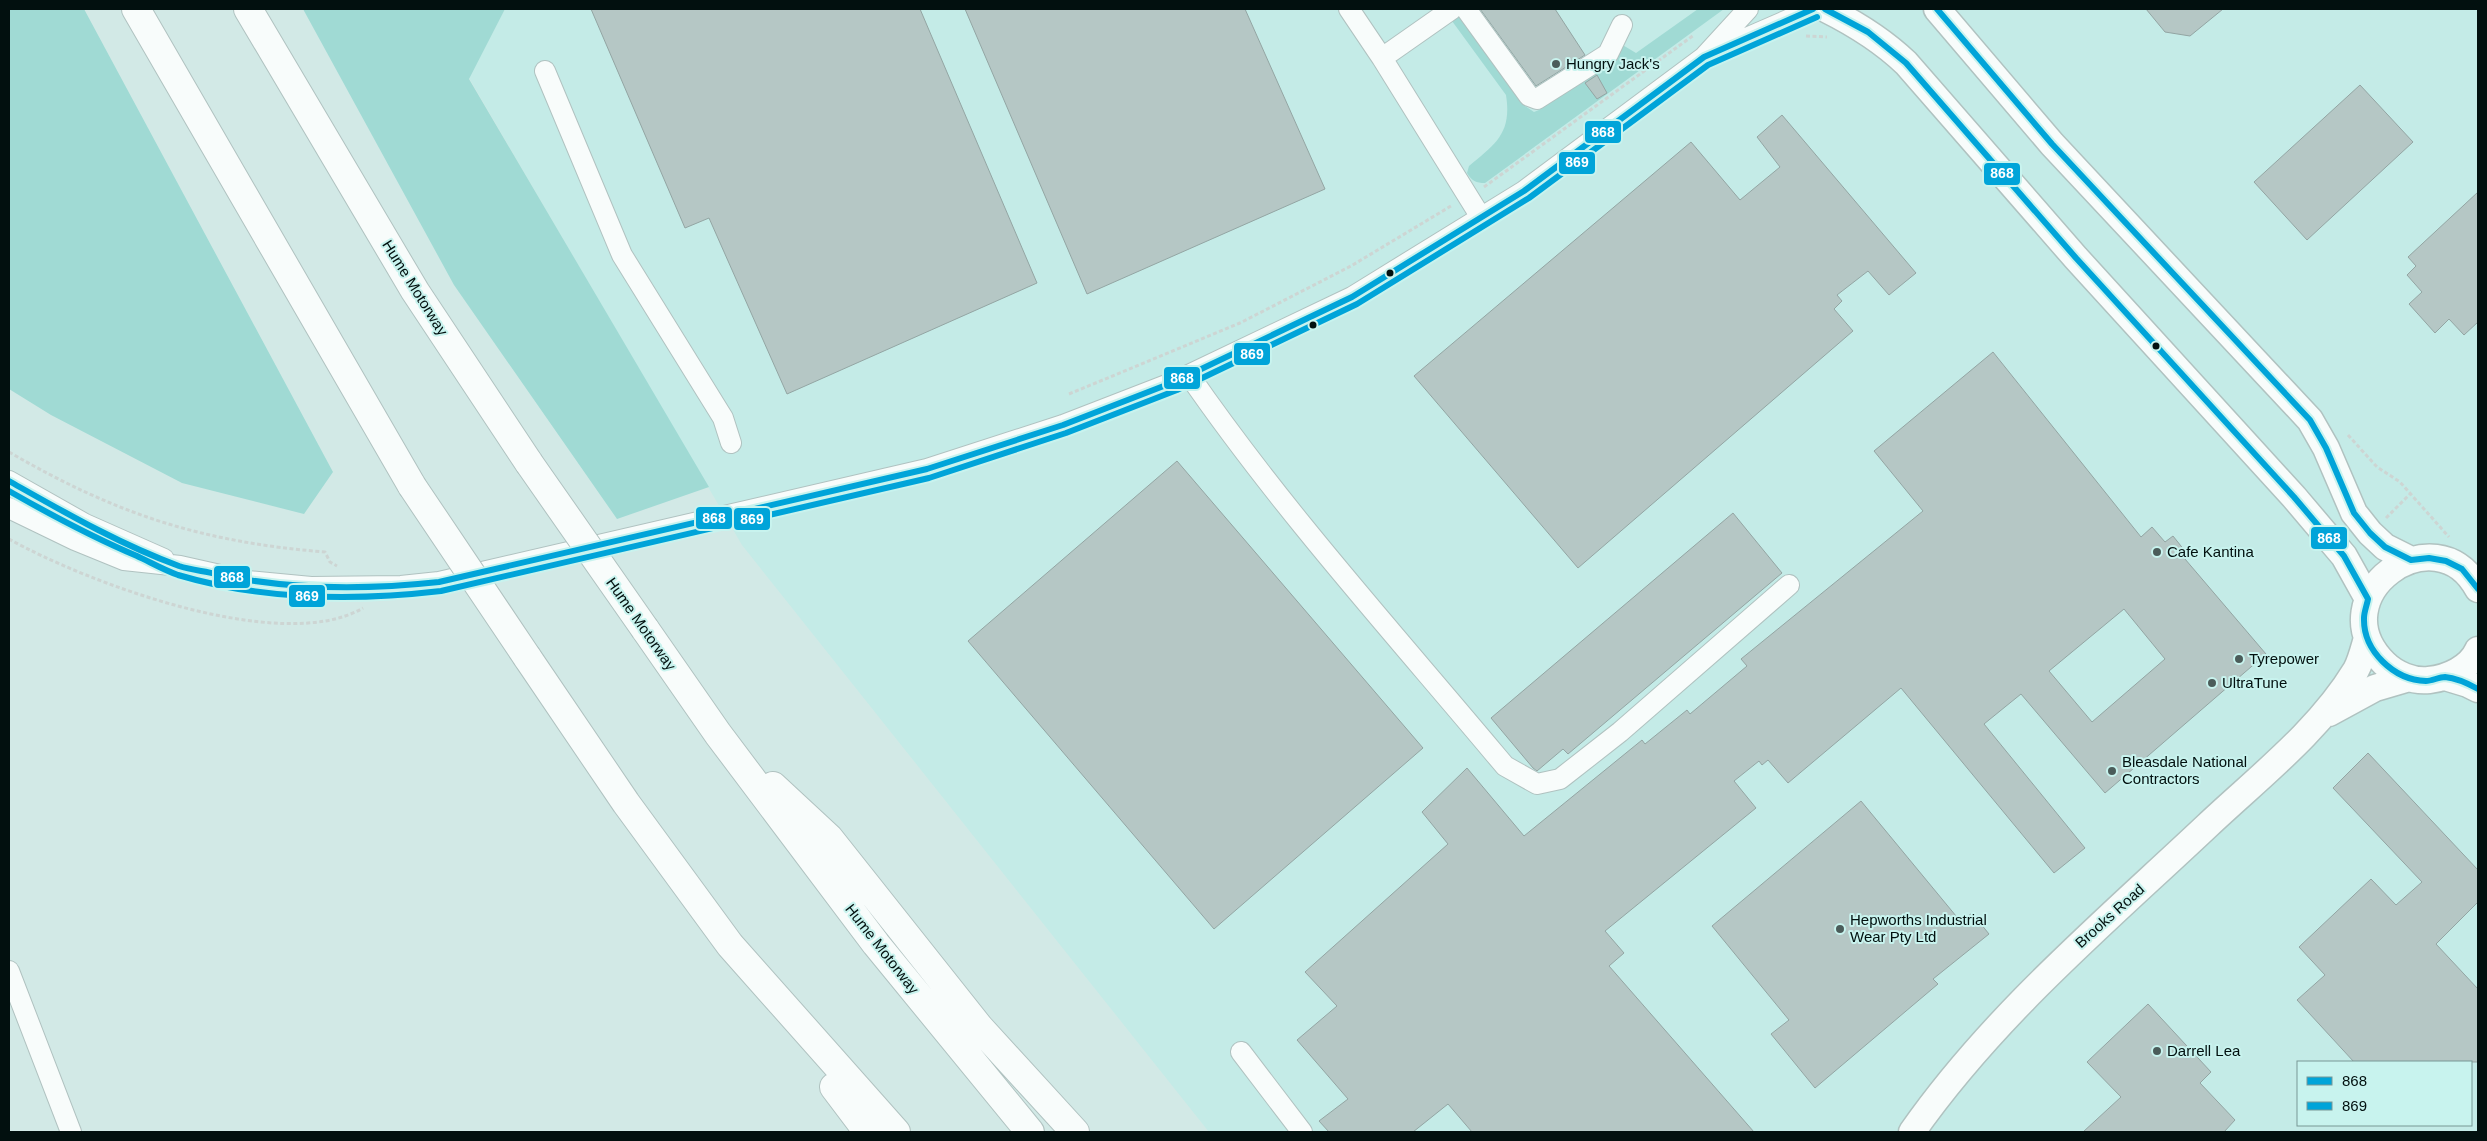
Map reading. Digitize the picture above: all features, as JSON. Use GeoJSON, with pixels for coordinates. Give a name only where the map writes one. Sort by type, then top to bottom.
{"type":"FeatureCollection","features":[{"type":"Feature","properties":{"kind":"highway"},"geometry":{"type":"LineString","coordinates":[[136,9],[412,486],[626,803],[868,1132]]}},
{"type":"Feature","properties":{"kind":"highway","name":"Hume Motorway"},"geometry":{"type":"LineString","coordinates":[[248,9],[415,291],[529,463],[718,734],[876,944],[1030,1132]]}},
{"type":"Feature","properties":{"kind":"highway"},"geometry":{"type":"LineString","coordinates":[[718,734],[829,838],[980,1027],[1074,1132]]}},
{"type":"Feature","properties":{"kind":"highway"},"geometry":{"type":"LineString","coordinates":[[730,945],[896,1132]]}},
{"type":"Feature","properties":{"kind":"main road"},"geometry":{"type":"LineString","coordinates":[[1825,9],[1839,9]]}},
{"type":"Feature","properties":{"kind":"main road"},"geometry":{"type":"LineString","coordinates":[[1825,9],[1869,32],[1906,63],[2071,251],[2294,497],[2344,556],[2368,599]]}},
{"type":"Feature","properties":{"kind":"main road"},"geometry":{"type":"LineString","coordinates":[[1937,9],[2052,144],[2310,420],[2326,448],[2354,513],[2370,533],[2386,547],[2411,560]]}},
{"type":"Feature","properties":{"kind":"main road"},"geometry":{"type":"LineString","coordinates":[[2478,589],[2462,570],[2446,561],[2429,558],[2411,560],[2393,568],[2378,581],[2368,599],[2364,618],[2367,638],[2377,656],[2391,670],[2409,678],[2427,680],[2445,677],[2462,668],[2478,650]]}},
{"type":"Feature","properties":{"kind":"main road","name":"Brooks Road"},"geometry":{"type":"LineString","coordinates":[[1912,1132],[1977,1051],[2050,970],[2119,909],[2324,715],[2357,668],[2367,638]]}},
{"type":"Feature","properties":{"kind":"main road"},"geometry":{"type":"LineString","coordinates":[[2445,677],[2478,689]]}},
{"type":"Feature","properties":{"kind":"main road","name":"Brooks Road"},"geometry":{"type":"LineString","coordinates":[[2324,715],[2374,688],[2409,678]]}},
{"type":"Feature","properties":{"kind":"street"},"geometry":{"type":"LineString","coordinates":[[1349,9],[1382,58],[1482,219]]}},
{"type":"Feature","properties":{"kind":"street"},"geometry":{"type":"LineString","coordinates":[[1382,58],[1454,9],[1529,96],[1537,99],[1608,54],[1622,25]]}},
{"type":"Feature","properties":{"kind":"street"},"geometry":{"type":"LineString","coordinates":[[9,508],[75,540],[124,560],[180,566],[247,581],[310,587],[402,586],[439,582],[927,469],[1063,425],[1189,375],[1352,297],[1524,192],[1704,57],[1748,9]]}},
{"type":"Feature","properties":{"kind":"street"},"geometry":{"type":"LineString","coordinates":[[1704,57],[1813,9]]}},
{"type":"Feature","properties":{"kind":"street"},"geometry":{"type":"LineString","coordinates":[[545,71],[622,255],[723,418],[731,443]]}},
{"type":"Feature","properties":{"kind":"street"},"geometry":{"type":"LineString","coordinates":[[1189,375],[1224,426],[1299,519],[1505,766],[1537,784],[1560,779],[1612,738],[1789,585]]}},
{"type":"Feature","properties":{"kind":"street"},"geometry":{"type":"LineString","coordinates":[[9,481],[85,524],[180,566]]}},
{"type":"Feature","properties":{"kind":"street"},"geometry":{"type":"LineString","coordinates":[[9,971],[71,1132]]}},
{"type":"Feature","properties":{"kind":"street"},"geometry":{"type":"LineString","coordinates":[[1241,1052],[1302,1132]]}},
{"type":"Feature","properties":{"kind":"path"},"geometry":{"type":"LineString","coordinates":[[1069,394],[1240,323],[1351,266],[1438,212],[1469,198],[1698,32]]}},
{"type":"Feature","properties":{"kind":"path"},"geometry":{"type":"LineString","coordinates":[[9,452],[57,480],[135,514],[218,538],[285,549],[325,552],[330,562],[338,566]]}},
{"type":"Feature","properties":{"kind":"path"},"geometry":{"type":"LineString","coordinates":[[2377,467],[2400,482],[2453,541]]}},
{"type":"Feature","properties":{"kind":"path"},"geometry":{"type":"LineString","coordinates":[[2385,519],[2410,494]]}},
{"type":"Feature","properties":{"kind":"path"},"geometry":{"type":"LineString","coordinates":[[9,539],[98,581],[160,601],[216,614],[296,625],[350,616],[367,606]]}},
{"type":"Feature","properties":{"kind":"shaded area"},"geometry":{"type":"Polygon","coordinates":[[[9,9],[84,9],[333,472],[304,514],[182,483],[51,415],[9,389],[9,9]]]}},
{"type":"Feature","properties":{"kind":"shaded area"},"geometry":{"type":"Polygon","coordinates":[[[303,9],[505,9],[469,79],[709,487],[617,519],[454,285],[303,9]]]}},
{"type":"Feature","properties":{"kind":"shaded area"},"geometry":{"type":"Polygon","coordinates":[[[505,9],[2478,9],[2478,1132],[1209,1132],[742,545],[469,78],[505,9]]]}},
{"type":"Feature","properties":{"kind":"shaded area"},"geometry":{"type":"Polygon","coordinates":[[[1698,9],[1724,9],[1485,183],[1474,181],[1469,176],[1467,173],[1469,166],[1500,137],[1507,119],[1507,108],[1506,95],[1452,21],[1458,16],[1525,106],[1534,112],[1539,110],[1554,95],[1621,44],[1636,53],[1698,9]]]}},
{"type":"Feature","properties":{"kind":"building"},"geometry":{"type":"Polygon","coordinates":[[[591,9],[920,9],[1037,283],[787,394],[709,218],[685,228],[591,9]]]}},
{"type":"Feature","properties":{"kind":"building"},"geometry":{"type":"Polygon","coordinates":[[[965,9],[1245,9],[1325,189],[1087,294],[965,9]]]}},
{"type":"Feature","properties":{"kind":"building"},"geometry":{"type":"Polygon","coordinates":[[[1480,9],[1555,9],[1585,55],[1536,86],[1480,9]]]}},
{"type":"Feature","properties":{"kind":"building"},"geometry":{"type":"Polygon","coordinates":[[[2146,9],[2223,9],[2190,36],[2165,32],[2146,9]]]}},
{"type":"Feature","properties":{"kind":"building"},"geometry":{"type":"Polygon","coordinates":[[[1597,75],[1607,93],[1597,99],[1585,83],[1597,75]]]}},
{"type":"Feature","properties":{"kind":"building"},"geometry":{"type":"Polygon","coordinates":[[[2360,85],[2413,142],[2307,240],[2254,182],[2360,85]]]}},
{"type":"Feature","properties":{"kind":"building"},"geometry":{"type":"Polygon","coordinates":[[[1782,115],[1916,273],[1889,295],[1868,271],[1837,295],[1842,301],[1834,309],[1853,331],[1578,568],[1414,376],[1691,142],[1740,200],[1780,167],[1757,137],[1782,115]]]}},
{"type":"Feature","properties":{"kind":"building"},"geometry":{"type":"Polygon","coordinates":[[[2478,192],[2478,322],[2464,335],[2449,319],[2435,333],[2409,304],[2422,292],[2407,275],[2416,266],[2408,257],[2478,192]]]}},
{"type":"Feature","properties":{"kind":"building"},"geometry":{"type":"Polygon","coordinates":[[[1993,352],[2141,537],[2152,527],[2165,542],[2173,536],[2189,556],[2185,559],[2266,654],[2105,793],[2021,694],[1984,724],[2085,848],[2054,873],[1901,688],[1788,783],[1768,760],[1762,765],[1759,761],[1734,781],[1756,808],[1605,931],[1624,953],[1609,966],[1754,1132],[1472,1132],[1448,1104],[1413,1132],[1329,1132],[1319,1121],[1348,1099],[1297,1040],[1337,1006],[1305,972],[1448,844],[1422,812],[1467,768],[1524,836],[1642,740],[1645,744],[1687,710],[1690,714],[1747,666],[1741,659],[1923,511],[1874,451],[1993,352]],[[2124,609],[2049,671],[2092,722],[2165,659],[2124,609]]]}},
{"type":"Feature","properties":{"kind":"building"},"geometry":{"type":"Polygon","coordinates":[[[1177,461],[1423,748],[1214,929],[968,641],[1177,461]]]}},
{"type":"Feature","properties":{"kind":"building"},"geometry":{"type":"Polygon","coordinates":[[[1733,513],[1782,573],[1568,754],[1563,749],[1537,771],[1533,768],[1491,718],[1733,513]]]}},
{"type":"Feature","properties":{"kind":"building"},"geometry":{"type":"Polygon","coordinates":[[[2368,753],[2478,870],[2478,902],[2436,944],[2478,989],[2478,1062],[2353,1061],[2297,1000],[2325,975],[2299,947],[2371,879],[2396,905],[2422,882],[2333,788],[2368,753]]]}},
{"type":"Feature","properties":{"kind":"building"},"geometry":{"type":"Polygon","coordinates":[[[1861,801],[1961,922],[1972,913],[1989,934],[1933,979],[1938,984],[1815,1088],[1771,1034],[1789,1020],[1712,926],[1861,801]]]}},
{"type":"Feature","properties":{"kind":"building"},"geometry":{"type":"Polygon","coordinates":[[[2148,1004],[2211,1072],[2200,1083],[2235,1120],[2224,1132],[2083,1132],[2121,1097],[2087,1062],[2148,1004]]]}},
{"type":"Feature","properties":{"kind":"transit line","name":"868"},"geometry":{"type":"LineString","coordinates":[[9,481],[113,538],[179,566],[271,583],[299,586],[355,587],[439,582],[927,469],[1063,425],[1174,382],[1352,297],[1524,191],[1704,57],[1813,9]]}},
{"type":"Feature","properties":{"kind":"transit line","name":"868"},"geometry":{"type":"LineString","coordinates":[[1825,9],[1868,32],[1906,63],[2076,258],[2294,497],[2344,556],[2368,599],[2364,616],[2365,630],[2369,642],[2383,661],[2392,669],[2414,679],[2426,681],[2443,677],[2462,681],[2478,689]]}},
{"type":"Feature","properties":{"kind":"transit line","name":"868"},"geometry":{"type":"LineString","coordinates":[[1937,9],[2052,144],[2310,420],[2326,448],[2354,513],[2370,533],[2385,547],[2411,560],[2429,558],[2446,561],[2462,569],[2478,589]]}},
{"type":"Feature","properties":{"kind":"transit line","name":"869"},"geometry":{"type":"LineString","coordinates":[[9,491],[88,533],[178,575],[210,583],[275,594],[342,597],[441,591],[929,478],[1066,433],[1177,390],[1357,304],[1529,198],[1708,65],[1817,17]]}},
{"type":"Feature","properties":{"kind":"place","name":"Hungry Jack's"},"geometry":{"type":"Point","coordinates":[1556,64]}},
{"type":"Feature","properties":{"kind":"place","name":"Cafe Kantina"},"geometry":{"type":"Point","coordinates":[2157,552]}},
{"type":"Feature","properties":{"kind":"place","name":"Tyrepower"},"geometry":{"type":"Point","coordinates":[2239,659]}},
{"type":"Feature","properties":{"kind":"place","name":"UltraTune"},"geometry":{"type":"Point","coordinates":[2212,683]}},
{"type":"Feature","properties":{"kind":"place","name":"Bleasdale National Contractors"},"geometry":{"type":"Point","coordinates":[2112,771]}},
{"type":"Feature","properties":{"kind":"place","name":"Hepworths Industrial Wear Pty Ltd"},"geometry":{"type":"Point","coordinates":[1840,929]}},
{"type":"Feature","properties":{"kind":"place","name":"Darrell Lea"},"geometry":{"type":"Point","coordinates":[2157,1051]}}]}
